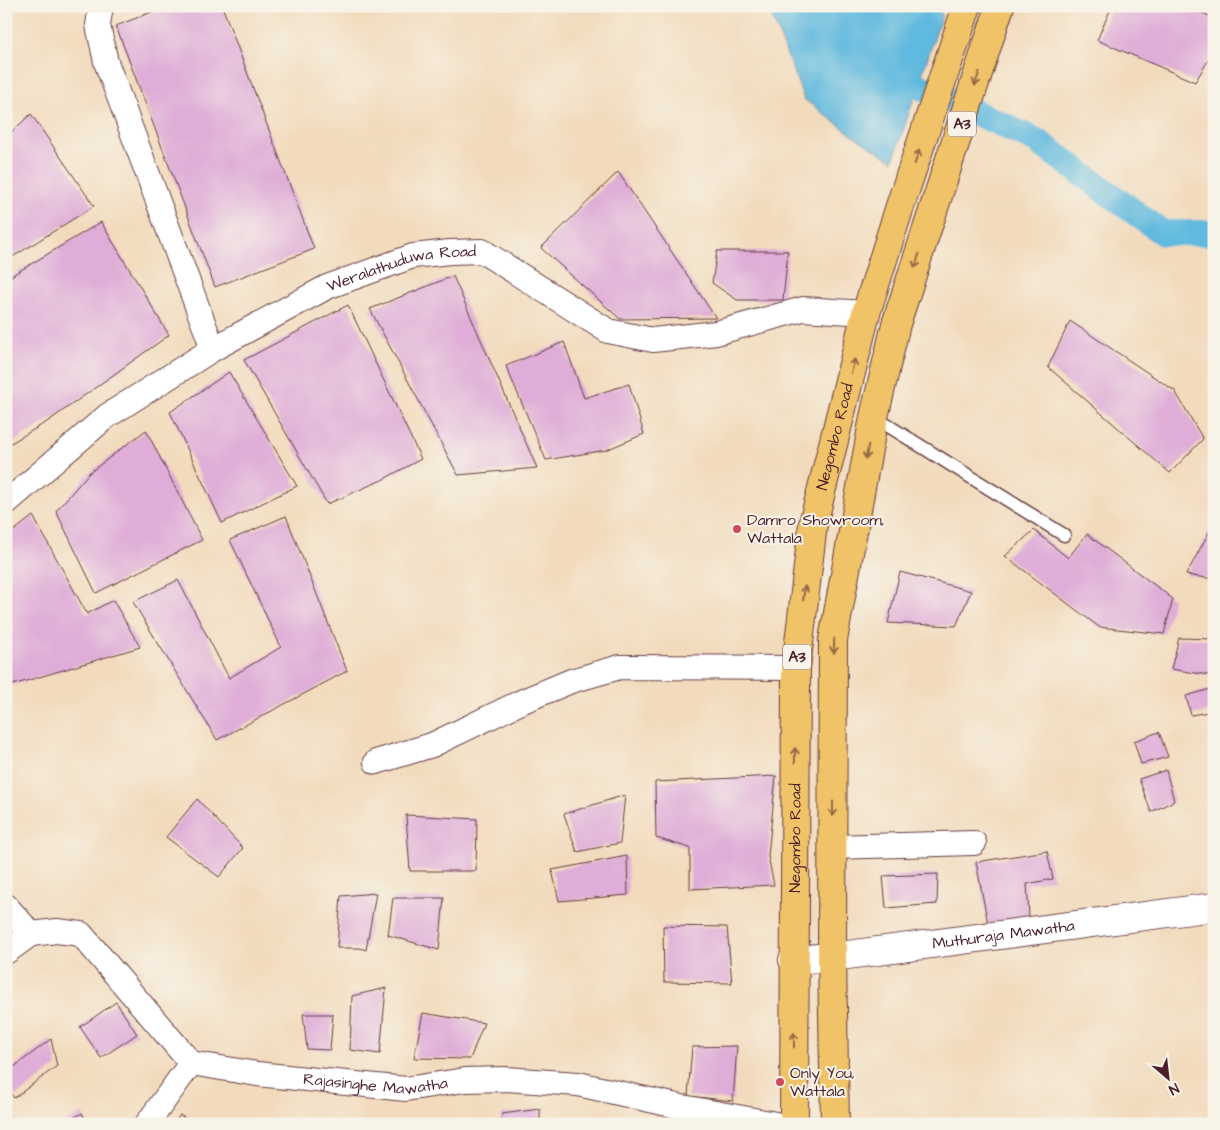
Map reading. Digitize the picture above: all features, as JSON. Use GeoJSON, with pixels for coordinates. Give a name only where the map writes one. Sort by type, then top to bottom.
{"type":"FeatureCollection","features":[{"type":"Feature","properties":{"kind":"highway","name":"Negombo Road"},"geometry":{"type":"LineString","coordinates":[[835,1124],[832,957],[833,640],[874,417],[896,324],[1000,6]]}},
{"type":"Feature","properties":{"kind":"highway","name":"Negombo Road"},"geometry":{"type":"LineString","coordinates":[[794,1124],[793,960],[796,668],[812,524],[866,313],[964,16]]}},
{"type":"Feature","properties":{"kind":"street"},"geometry":{"type":"LineString","coordinates":[[101,6],[98,25],[106,62],[213,349]]}},
{"type":"Feature","properties":{"kind":"street","name":"Weralathuduwa Road"},"geometry":{"type":"LineString","coordinates":[[6,502],[107,416],[213,349],[328,287],[413,256],[482,250],[608,331],[653,340],[716,333],[803,309],[866,313]]}},
{"type":"Feature","properties":{"kind":"street"},"geometry":{"type":"LineString","coordinates":[[376,762],[432,745],[523,701],[571,681],[620,667],[796,668]]}},
{"type":"Feature","properties":{"kind":"street"},"geometry":{"type":"LineString","coordinates":[[832,847],[974,843]]}},
{"type":"Feature","properties":{"kind":"street"},"geometry":{"type":"LineString","coordinates":[[6,906],[31,934]]}},
{"type":"Feature","properties":{"kind":"street","name":"Muthuraja Mawatha"},"geometry":{"type":"LineString","coordinates":[[793,960],[832,957],[1214,907]]}},
{"type":"Feature","properties":{"kind":"street"},"geometry":{"type":"LineString","coordinates":[[6,952],[31,934],[57,932],[80,934],[191,1063],[147,1124]]}},
{"type":"Feature","properties":{"kind":"street","name":"Rajasinghe Mawatha"},"geometry":{"type":"LineString","coordinates":[[191,1063],[257,1074],[406,1089],[465,1080],[506,1079],[578,1084],[677,1106],[776,1124]]}},
{"type":"Feature","properties":{"kind":"lane"},"geometry":{"type":"LineString","coordinates":[[874,417],[1064,535]]}},
{"type":"Feature","properties":{"kind":"water"},"geometry":{"type":"Polygon","coordinates":[[[768,6],[936,6],[942,15],[893,161],[855,137],[804,99],[768,6]]]}},
{"type":"Feature","properties":{"kind":"building"},"geometry":{"type":"Polygon","coordinates":[[[167,6],[222,6],[314,249],[215,287],[116,26],[167,6]]]}},
{"type":"Feature","properties":{"kind":"building"},"geometry":{"type":"Polygon","coordinates":[[[1112,6],[1187,6],[1214,18],[1214,51],[1195,82],[1097,40],[1112,6]]]}},
{"type":"Feature","properties":{"kind":"building"},"geometry":{"type":"Polygon","coordinates":[[[31,114],[94,206],[6,261],[6,137],[31,114]]]}},
{"type":"Feature","properties":{"kind":"building"},"geometry":{"type":"Polygon","coordinates":[[[618,172],[716,318],[620,319],[541,248],[618,172]]]}},
{"type":"Feature","properties":{"kind":"building"},"geometry":{"type":"Polygon","coordinates":[[[101,222],[169,335],[50,420],[6,446],[6,279],[101,222]]]}},
{"type":"Feature","properties":{"kind":"building"},"geometry":{"type":"Polygon","coordinates":[[[717,251],[788,251],[783,300],[737,300],[712,283],[717,251]]]}},
{"type":"Feature","properties":{"kind":"building"},"geometry":{"type":"Polygon","coordinates":[[[453,276],[537,468],[458,475],[370,309],[453,276]]]}},
{"type":"Feature","properties":{"kind":"building"},"geometry":{"type":"Polygon","coordinates":[[[348,305],[421,459],[382,480],[327,504],[244,360],[348,305]]]}},
{"type":"Feature","properties":{"kind":"building"},"geometry":{"type":"Polygon","coordinates":[[[1070,321],[1175,391],[1203,439],[1170,473],[1048,367],[1070,321]]]}},
{"type":"Feature","properties":{"kind":"building"},"geometry":{"type":"Polygon","coordinates":[[[564,342],[584,398],[629,384],[644,434],[606,450],[546,460],[506,366],[564,342]]]}},
{"type":"Feature","properties":{"kind":"building"},"geometry":{"type":"Polygon","coordinates":[[[229,372],[297,486],[222,523],[170,412],[229,372]]]}},
{"type":"Feature","properties":{"kind":"building"},"geometry":{"type":"Polygon","coordinates":[[[146,430],[202,540],[96,593],[56,511],[89,473],[146,430]]]}},
{"type":"Feature","properties":{"kind":"building"},"geometry":{"type":"Polygon","coordinates":[[[33,516],[87,614],[113,600],[140,647],[6,687],[6,537],[33,516]]]}},
{"type":"Feature","properties":{"kind":"building"},"geometry":{"type":"Polygon","coordinates":[[[286,516],[347,671],[217,740],[133,602],[178,580],[229,678],[281,647],[230,540],[286,516]]]}},
{"type":"Feature","properties":{"kind":"building"},"geometry":{"type":"Polygon","coordinates":[[[1214,523],[1214,579],[1186,575],[1214,523]]]}},
{"type":"Feature","properties":{"kind":"building"},"geometry":{"type":"Polygon","coordinates":[[[1034,530],[1068,558],[1087,534],[1173,599],[1164,634],[1099,627],[1005,556],[1034,530]]]}},
{"type":"Feature","properties":{"kind":"building"},"geometry":{"type":"Polygon","coordinates":[[[900,572],[971,591],[956,626],[888,623],[900,572]]]}},
{"type":"Feature","properties":{"kind":"building"},"geometry":{"type":"Polygon","coordinates":[[[1179,638],[1214,639],[1214,676],[1171,669],[1179,638]]]}},
{"type":"Feature","properties":{"kind":"building"},"geometry":{"type":"Polygon","coordinates":[[[1214,688],[1214,711],[1191,715],[1186,696],[1214,688]]]}},
{"type":"Feature","properties":{"kind":"building"},"geometry":{"type":"Polygon","coordinates":[[[1159,732],[1168,757],[1141,764],[1134,741],[1159,732]]]}},
{"type":"Feature","properties":{"kind":"building"},"geometry":{"type":"Polygon","coordinates":[[[1166,770],[1174,801],[1151,812],[1139,779],[1166,770]]]}},
{"type":"Feature","properties":{"kind":"building"},"geometry":{"type":"Polygon","coordinates":[[[776,776],[768,856],[774,885],[690,889],[690,848],[656,838],[655,782],[776,776]]]}},
{"type":"Feature","properties":{"kind":"building"},"geometry":{"type":"Polygon","coordinates":[[[625,795],[620,843],[577,852],[564,814],[625,795]]]}},
{"type":"Feature","properties":{"kind":"building"},"geometry":{"type":"Polygon","coordinates":[[[197,799],[243,848],[219,877],[166,837],[197,799]]]}},
{"type":"Feature","properties":{"kind":"building"},"geometry":{"type":"Polygon","coordinates":[[[406,815],[477,819],[476,871],[410,871],[406,815]]]}},
{"type":"Feature","properties":{"kind":"building"},"geometry":{"type":"Polygon","coordinates":[[[1214,836],[1214,856],[1213,856],[1209,837],[1214,836]]]}},
{"type":"Feature","properties":{"kind":"building"},"geometry":{"type":"Polygon","coordinates":[[[1047,851],[1053,879],[1027,884],[1029,917],[988,924],[976,862],[1047,851]]]}},
{"type":"Feature","properties":{"kind":"building"},"geometry":{"type":"Polygon","coordinates":[[[627,856],[628,895],[559,901],[552,870],[627,856]]]}},
{"type":"Feature","properties":{"kind":"building"},"geometry":{"type":"Polygon","coordinates":[[[938,874],[937,904],[886,908],[883,876],[938,874]]]}},
{"type":"Feature","properties":{"kind":"building"},"geometry":{"type":"Polygon","coordinates":[[[376,893],[366,950],[360,948],[337,948],[341,896],[376,893]]]}},
{"type":"Feature","properties":{"kind":"building"},"geometry":{"type":"Polygon","coordinates":[[[393,898],[444,898],[439,950],[388,935],[393,898]]]}},
{"type":"Feature","properties":{"kind":"building"},"geometry":{"type":"Polygon","coordinates":[[[663,926],[727,927],[732,983],[664,982],[663,926]]]}},
{"type":"Feature","properties":{"kind":"building"},"geometry":{"type":"Polygon","coordinates":[[[386,988],[380,1054],[350,1050],[352,996],[386,988]]]}},
{"type":"Feature","properties":{"kind":"building"},"geometry":{"type":"Polygon","coordinates":[[[116,1002],[137,1034],[101,1058],[80,1027],[116,1002]]]}},
{"type":"Feature","properties":{"kind":"building"},"geometry":{"type":"Polygon","coordinates":[[[423,1013],[484,1023],[470,1059],[414,1058],[423,1013]]]}},
{"type":"Feature","properties":{"kind":"building"},"geometry":{"type":"Polygon","coordinates":[[[303,1014],[333,1014],[330,1050],[307,1049],[303,1014]]]}},
{"type":"Feature","properties":{"kind":"building"},"geometry":{"type":"Polygon","coordinates":[[[51,1039],[57,1066],[14,1098],[6,1088],[6,1073],[51,1039]]]}},
{"type":"Feature","properties":{"kind":"building"},"geometry":{"type":"Polygon","coordinates":[[[737,1046],[733,1101],[688,1096],[692,1047],[737,1046]]]}},
{"type":"Feature","properties":{"kind":"building"},"geometry":{"type":"Polygon","coordinates":[[[540,1109],[540,1124],[500,1124],[502,1114],[540,1109]]]}},
{"type":"Feature","properties":{"kind":"building"},"geometry":{"type":"Polygon","coordinates":[[[82,1113],[88,1124],[62,1124],[82,1113]]]}},
{"type":"Feature","properties":{"kind":"building"},"geometry":{"type":"Polygon","coordinates":[[[180,1115],[194,1124],[174,1124],[180,1115]]]}},
{"type":"Feature","properties":{"kind":"waterway"},"geometry":{"type":"LineString","coordinates":[[886,71],[1037,141],[1163,233],[1214,233]]}},
{"type":"Feature","properties":{"kind":"place","name":"Damro Showroom, Wattala"},"geometry":{"type":"Point","coordinates":[737,529]}},
{"type":"Feature","properties":{"kind":"place","name":"Only You, Wattala"},"geometry":{"type":"Point","coordinates":[780,1082]}}]}
